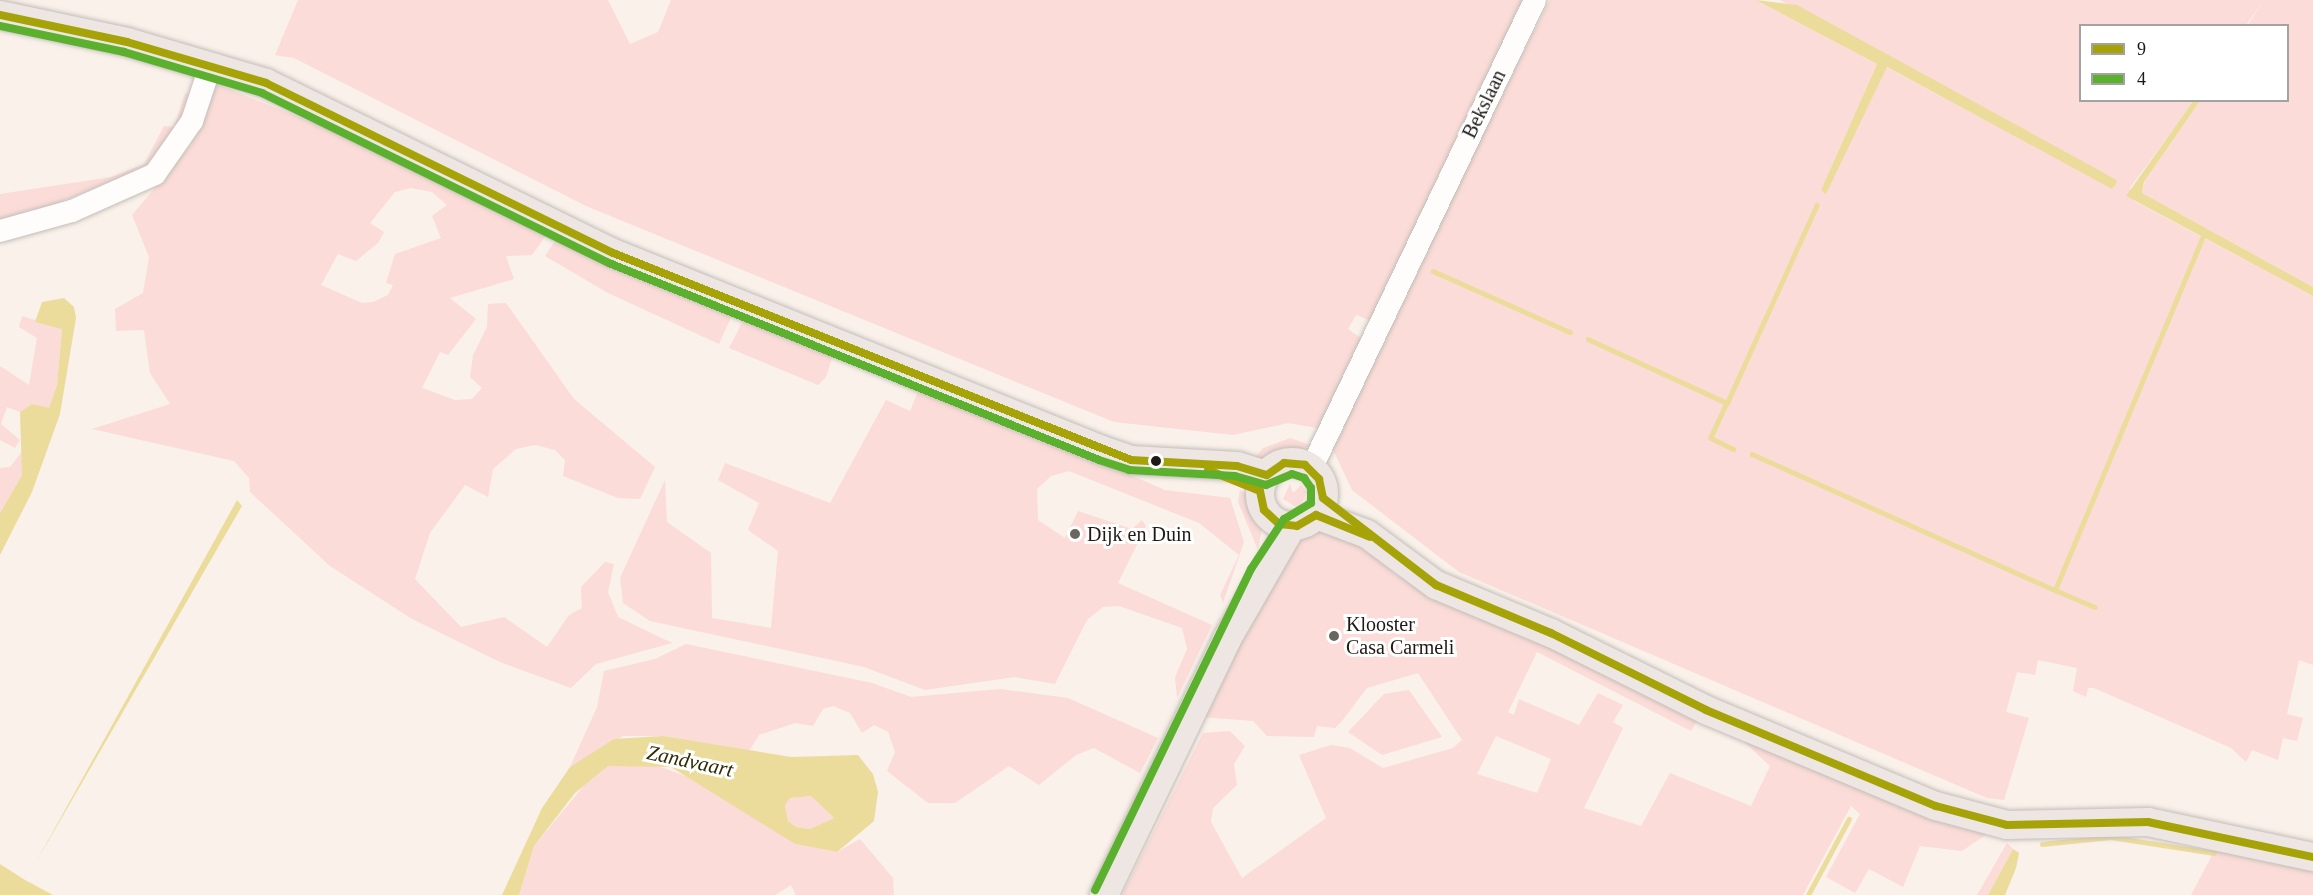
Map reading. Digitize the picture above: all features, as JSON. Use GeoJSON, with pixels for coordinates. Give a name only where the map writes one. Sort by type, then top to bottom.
{"type":"FeatureCollection","features":[{"type":"Feature","properties":{"kind":"main road"},"geometry":{"type":"LineString","coordinates":[[0,15],[211,64],[295,96],[668,277],[1102,450],[1131,460],[1200,467],[1237,466],[1263,483],[1301,515],[1354,517],[1367,534],[1436,585],[1551,633],[1706,710],[1936,806],[2007,825],[2148,822],[2313,857]]}},
{"type":"Feature","properties":{"kind":"main road"},"geometry":{"type":"LineString","coordinates":[[1104,895],[1260,574],[1301,515],[1311,469],[1291,462],[1263,483]]}},
{"type":"Feature","properties":{"kind":"street","name":"Bekslaan"},"geometry":{"type":"LineString","coordinates":[[1311,469],[1535,0]]}},
{"type":"Feature","properties":{"kind":"street"},"geometry":{"type":"LineString","coordinates":[[0,231],[72,211],[155,174],[192,121],[211,64]]}},
{"type":"Feature","properties":{"kind":"shaded area"},"geometry":{"type":"Polygon","coordinates":[[[298,0],[608,0],[630,44],[658,32],[671,0],[1532,0],[1374,322],[1356,315],[1348,329],[1365,341],[1323,429],[1288,423],[1233,435],[1114,422],[586,206],[294,58],[275,55],[298,0]]]}},
{"type":"Feature","properties":{"kind":"shaded area"},"geometry":{"type":"Polygon","coordinates":[[[1550,0],[1756,0],[1877,64],[1821,190],[1886,67],[2112,188],[2117,180],[1780,0],[2313,0],[2313,287],[2142,193],[2145,181],[2199,102],[2289,102],[2289,24],[2249,24],[2262,3],[2247,24],[2079,24],[2079,102],[2193,102],[2130,188],[2134,201],[2313,296],[2313,665],[2299,660],[2287,714],[2303,718],[2297,741],[2283,738],[2278,760],[2252,750],[2246,762],[2231,748],[2094,688],[2088,688],[2086,697],[2073,691],[2077,668],[2038,660],[2035,675],[2017,672],[2006,712],[2029,718],[2004,800],[1987,798],[1459,572],[1352,490],[1328,439],[1550,0]]]}},
{"type":"Feature","properties":{"kind":"shaded area"},"geometry":{"type":"Polygon","coordinates":[[[216,84],[334,131],[547,234],[532,255],[506,256],[514,279],[450,298],[476,319],[448,355],[440,352],[422,388],[455,400],[472,399],[482,388],[470,377],[473,355],[487,327],[488,304],[506,303],[574,399],[655,467],[640,499],[618,498],[563,476],[565,460],[555,450],[535,445],[516,449],[493,469],[488,497],[465,485],[430,533],[415,579],[461,627],[504,617],[547,647],[569,615],[582,608],[581,587],[605,562],[614,564],[608,592],[618,617],[672,643],[596,664],[571,688],[500,662],[412,619],[330,566],[250,492],[249,478],[234,461],[92,429],[170,404],[150,373],[144,330],[116,331],[115,309],[143,293],[149,257],[132,215],[191,145],[216,84]],[[411,188],[395,192],[370,223],[384,232],[378,243],[356,261],[338,254],[321,285],[362,303],[373,302],[388,295],[393,285],[386,283],[395,254],[441,238],[432,216],[447,205],[432,192],[411,188]]]}},
{"type":"Feature","properties":{"kind":"shaded area"},"geometry":{"type":"Polygon","coordinates":[[[192,92],[178,128],[143,168],[38,211],[0,220],[0,194],[111,177],[144,164],[164,126],[174,127],[185,94],[192,92]]]}},
{"type":"Feature","properties":{"kind":"shaded area"},"geometry":{"type":"Polygon","coordinates":[[[565,226],[739,300],[719,344],[608,293],[545,256],[565,226]]]}},
{"type":"Feature","properties":{"kind":"shaded area"},"geometry":{"type":"Polygon","coordinates":[[[751,305],[834,352],[826,377],[818,385],[729,348],[751,305]]]}},
{"type":"Feature","properties":{"kind":"shaded area"},"geometry":{"type":"Polygon","coordinates":[[[22,316],[62,328],[57,385],[49,409],[32,404],[20,412],[7,407],[1,424],[20,440],[15,448],[0,440],[0,366],[29,385],[37,338],[19,327],[22,316]]]}},
{"type":"Feature","properties":{"kind":"shaded area"},"geometry":{"type":"Polygon","coordinates":[[[921,384],[1165,490],[1230,498],[1244,542],[1223,603],[1220,595],[1239,555],[1199,523],[1069,471],[1051,476],[1037,489],[1038,520],[1065,538],[1078,511],[1132,529],[1142,520],[1146,526],[1118,583],[1212,625],[1177,698],[1175,677],[1187,649],[1182,628],[1119,606],[1103,607],[1087,620],[1055,684],[1015,677],[925,690],[864,667],[650,621],[623,603],[620,578],[665,480],[667,522],[711,553],[712,618],[771,628],[778,551],[748,530],[759,503],[718,480],[725,463],[830,503],[886,400],[910,411],[921,384]]]}},
{"type":"Feature","properties":{"kind":"shaded area"},"geometry":{"type":"Polygon","coordinates":[[[1290,438],[1311,445],[1269,464],[1252,461],[1263,448],[1290,438]]]}},
{"type":"Feature","properties":{"kind":"shaded area"},"geometry":{"type":"Polygon","coordinates":[[[23,450],[22,475],[0,513],[0,468],[10,467],[23,450]]]}},
{"type":"Feature","properties":{"kind":"shaded area"},"geometry":{"type":"Polygon","coordinates":[[[1290,484],[1293,493],[1301,485],[1307,492],[1299,509],[1283,499],[1290,484]]]}},
{"type":"Feature","properties":{"kind":"shaded area"},"geometry":{"type":"Polygon","coordinates":[[[1240,490],[1255,502],[1263,522],[1258,550],[1238,502],[1240,490]]]}},
{"type":"Feature","properties":{"kind":"shaded area"},"geometry":{"type":"Polygon","coordinates":[[[1321,528],[1349,534],[1396,575],[1699,717],[1691,731],[1537,652],[1508,712],[1514,715],[1519,699],[1579,725],[1598,693],[1623,705],[1613,722],[1623,728],[1584,808],[1641,826],[1670,773],[1751,806],[1770,766],[1740,738],[1987,834],[1962,851],[1920,846],[1903,887],[1869,869],[1855,893],[1826,877],[1860,814],[1851,806],[1803,895],[1122,895],[1203,733],[1230,731],[1245,746],[1234,764],[1237,785],[1213,808],[1211,822],[1242,878],[1326,818],[1299,755],[1331,745],[1350,748],[1383,768],[1453,748],[1462,740],[1418,673],[1367,688],[1335,728],[1317,726],[1314,737],[1267,736],[1253,721],[1201,717],[1298,537],[1321,528]],[[1496,736],[1477,774],[1537,793],[1551,759],[1496,736]]]}},
{"type":"Feature","properties":{"kind":"shaded area"},"geometry":{"type":"Polygon","coordinates":[[[686,644],[872,683],[911,697],[1000,689],[1068,698],[1158,738],[1140,773],[1094,748],[1076,755],[1039,785],[1009,766],[955,803],[928,803],[887,771],[895,752],[888,732],[874,725],[862,733],[850,713],[833,706],[823,709],[813,726],[795,723],[759,735],[749,751],[663,736],[623,736],[570,767],[597,707],[604,671],[655,659],[686,644]]]}},
{"type":"Feature","properties":{"kind":"shaded area"},"geometry":{"type":"Polygon","coordinates":[[[1409,690],[1442,737],[1382,755],[1348,732],[1384,694],[1409,690]]]}},
{"type":"Feature","properties":{"kind":"shaded area"},"geometry":{"type":"Polygon","coordinates":[[[650,763],[699,781],[795,844],[837,852],[860,839],[893,878],[894,895],[796,895],[791,885],[775,895],[519,895],[534,846],[591,777],[608,766],[650,763]]]}},
{"type":"Feature","properties":{"kind":"shaded area"},"geometry":{"type":"Polygon","coordinates":[[[811,796],[834,818],[810,829],[796,827],[788,821],[785,805],[789,798],[811,796]]]}},
{"type":"Feature","properties":{"kind":"shaded area"},"geometry":{"type":"Polygon","coordinates":[[[2007,843],[2013,849],[1988,895],[1977,895],[2007,843]]]}},
{"type":"Feature","properties":{"kind":"shaded area"},"geometry":{"type":"Polygon","coordinates":[[[2218,844],[2313,866],[2313,895],[2191,895],[2218,844]]]}},
{"type":"Feature","properties":{"kind":"water"},"geometry":{"type":"Polygon","coordinates":[[[1756,0],[1797,5],[2117,180],[2116,184],[2112,189],[1887,67],[1826,194],[1821,190],[1877,64],[1756,0]]]}},
{"type":"Feature","properties":{"kind":"water"},"geometry":{"type":"Polygon","coordinates":[[[2193,102],[2199,102],[2144,182],[2142,193],[2313,287],[2313,296],[2126,196],[2193,102]]]}},
{"type":"Feature","properties":{"kind":"water"},"geometry":{"type":"Polygon","coordinates":[[[64,298],[74,307],[76,318],[60,414],[32,492],[0,555],[0,513],[22,475],[20,412],[32,404],[49,408],[57,385],[62,329],[35,322],[42,302],[64,298]]]}},
{"type":"Feature","properties":{"kind":"water"},"geometry":{"type":"Polygon","coordinates":[[[237,500],[242,506],[35,864],[237,500]]]}},
{"type":"Feature","properties":{"kind":"water","name":"Zandvaart"},"geometry":{"type":"Polygon","coordinates":[[[663,736],[791,757],[858,755],[873,774],[878,792],[874,821],[837,852],[795,844],[671,767],[608,766],[575,793],[534,846],[519,895],[502,895],[542,808],[570,767],[614,739],[663,736]],[[811,796],[790,798],[785,805],[788,821],[796,827],[810,829],[834,818],[811,796]]]}},
{"type":"Feature","properties":{"kind":"water"},"geometry":{"type":"Polygon","coordinates":[[[2013,849],[2019,853],[2016,868],[2005,895],[1988,895],[2013,849]]]}},
{"type":"Feature","properties":{"kind":"water"},"geometry":{"type":"Polygon","coordinates":[[[0,864],[25,880],[53,895],[0,895],[0,864]]]}},
{"type":"Feature","properties":{"kind":"waterway"},"geometry":{"type":"LineString","coordinates":[[1727,403],[1817,205]]}},
{"type":"Feature","properties":{"kind":"waterway"},"geometry":{"type":"LineString","coordinates":[[1752,454],[2055,590],[2202,238]]}},
{"type":"Feature","properties":{"kind":"waterway"},"geometry":{"type":"LineString","coordinates":[[1433,271],[1570,332]]}},
{"type":"Feature","properties":{"kind":"waterway"},"geometry":{"type":"LineString","coordinates":[[1588,339],[1727,403],[1711,438],[1734,449]]}},
{"type":"Feature","properties":{"kind":"waterway"},"geometry":{"type":"LineString","coordinates":[[2055,590],[2095,607]]}},
{"type":"Feature","properties":{"kind":"waterway"},"geometry":{"type":"LineString","coordinates":[[1808,895],[1849,819]]}},
{"type":"Feature","properties":{"kind":"waterway"},"geometry":{"type":"LineString","coordinates":[[2042,844],[2111,837],[2214,853]]}},
{"type":"Feature","properties":{"kind":"transit line","name":"9"},"geometry":{"type":"LineString","coordinates":[[0,15],[127,42],[266,83],[613,253],[1131,460],[1237,466],[1267,475],[1284,463],[1305,465],[1319,479],[1323,498],[1436,585],[1551,633],[1706,710],[1936,806],[2007,825],[2148,822],[2313,857]]}},
{"type":"Feature","properties":{"kind":"transit line","name":"4"},"geometry":{"type":"LineString","coordinates":[[0,26],[124,52],[262,93],[609,263],[1099,460],[1129,470],[1235,476],[1266,485],[1292,474],[1304,478],[1311,488],[1311,503],[1284,519],[1251,569],[1095,890]]}},
{"type":"Feature","properties":{"kind":"transit line","name":"9"},"geometry":{"type":"LineString","coordinates":[[1208,470],[1260,491],[1264,510],[1279,524],[1297,526],[1316,515],[1370,537]]}},
{"type":"Feature","properties":{"kind":"place","name":"Dijk en Duin"},"geometry":{"type":"Point","coordinates":[1075,534]}},
{"type":"Feature","properties":{"kind":"place","name":"Klooster Casa Carmeli"},"geometry":{"type":"Point","coordinates":[1334,636]}}]}
